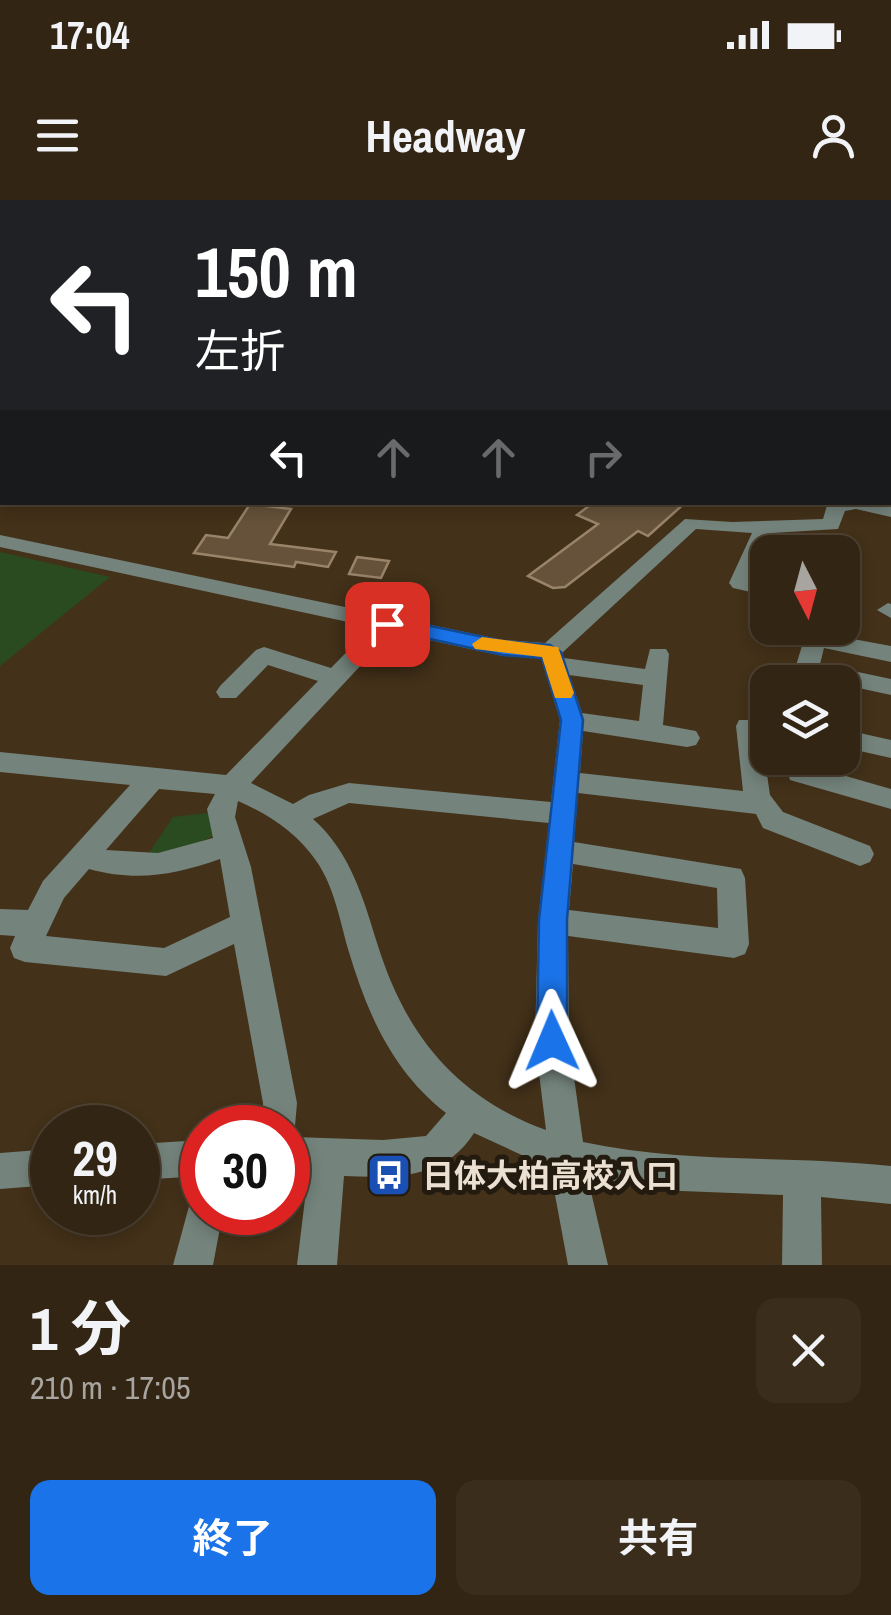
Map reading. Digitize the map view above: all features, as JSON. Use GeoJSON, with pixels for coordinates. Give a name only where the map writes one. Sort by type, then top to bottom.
{"type":"FeatureCollection","features":[{"type":"Feature","properties":{"kind":"street"},"geometry":{"type":"LineString","coordinates":[[552,658],[692,522],[764,528],[831,526],[837,505]]}},
{"type":"Feature","properties":{"kind":"street"},"geometry":{"type":"LineString","coordinates":[[866,505],[891,510]]}},
{"type":"Feature","properties":{"kind":"street"},"geometry":{"type":"LineString","coordinates":[[761,535],[764,528]]}},
{"type":"Feature","properties":{"kind":"street"},"geometry":{"type":"LineString","coordinates":[[0,542],[655,679]]}},
{"type":"Feature","properties":{"kind":"street"},"geometry":{"type":"LineString","coordinates":[[750,561],[740,584],[750,586]]}},
{"type":"Feature","properties":{"kind":"street"},"geometry":{"type":"LineString","coordinates":[[280,1105],[244,925],[238,872],[221,809],[232,786],[387,624]]}},
{"type":"Feature","properties":{"kind":"street"},"geometry":{"type":"LineString","coordinates":[[809,665],[815,639],[891,654]]}},
{"type":"Feature","properties":{"kind":"street"},"geometry":{"type":"LineString","coordinates":[[650,732],[658,654]]}},
{"type":"Feature","properties":{"kind":"street"},"geometry":{"type":"LineString","coordinates":[[228,692],[264,655],[335,678]]}},
{"type":"Feature","properties":{"kind":"street"},"geometry":{"type":"LineString","coordinates":[[552,658],[572,720],[553,920],[552,1041],[566,1158],[588,1265]]}},
{"type":"Feature","properties":{"kind":"street"},"geometry":{"type":"LineString","coordinates":[[860,683],[891,687]]}},
{"type":"Feature","properties":{"kind":"street"},"geometry":{"type":"LineString","coordinates":[[572,720],[687,738]]}},
{"type":"Feature","properties":{"kind":"street"},"geometry":{"type":"LineString","coordinates":[[748,726],[758,804]]}},
{"type":"Feature","properties":{"kind":"street"},"geometry":{"type":"LineString","coordinates":[[860,742],[891,749]]}},
{"type":"Feature","properties":{"kind":"street"},"geometry":{"type":"LineString","coordinates":[[0,762],[232,786],[267,799],[295,816],[329,853],[394,1029],[425,1070],[469,1110],[521,1139],[566,1158],[676,1172],[802,1176],[891,1185]]}},
{"type":"Feature","properties":{"kind":"street"},"geometry":{"type":"LineString","coordinates":[[806,775],[891,799]]}},
{"type":"Feature","properties":{"kind":"street"},"geometry":{"type":"LineString","coordinates":[[154,777],[53,890],[25,948],[166,962],[244,925]]}},
{"type":"Feature","properties":{"kind":"street"},"geometry":{"type":"LineString","coordinates":[[295,816],[318,802],[349,793],[765,804],[773,820],[860,854]]}},
{"type":"Feature","properties":{"kind":"street"},"geometry":{"type":"LineString","coordinates":[[82,856],[119,866],[163,868],[230,844]]}},
{"type":"Feature","properties":{"kind":"street"},"geometry":{"type":"LineString","coordinates":[[553,920],[734,944],[731,878],[561,850]]}},
{"type":"Feature","properties":{"kind":"street"},"geometry":{"type":"LineString","coordinates":[[0,922],[37,923]]}},
{"type":"Feature","properties":{"kind":"street"},"geometry":{"type":"LineString","coordinates":[[310,1156],[410,1157],[432,1152],[446,1142],[469,1110]]}},
{"type":"Feature","properties":{"kind":"street"},"geometry":{"type":"LineString","coordinates":[[317,1265],[328,1156]]}},
{"type":"Feature","properties":{"kind":"street"},"geometry":{"type":"LineString","coordinates":[[3,1167],[30,1167]]}},
{"type":"Feature","properties":{"kind":"street"},"geometry":{"type":"LineString","coordinates":[[802,1176],[802,1265]]}},
{"type":"Feature","properties":{"kind":"street"},"geometry":{"type":"LineString","coordinates":[[193,1265],[199,1235]]}},
{"type":"Feature","properties":{"kind":"green space"},"geometry":{"type":"Polygon","coordinates":[[[0,552],[110,577],[0,666],[0,552]]]}},
{"type":"Feature","properties":{"kind":"green space"},"geometry":{"type":"Polygon","coordinates":[[[215,812],[219,834],[165,856],[145,859],[173,817],[215,812]]]}},
{"type":"Feature","properties":{"kind":"building"},"geometry":{"type":"Polygon","coordinates":[[[249,505],[291,509],[270,544],[336,552],[328,567],[296,562],[294,567],[194,553],[206,535],[228,538],[249,505]]]}},
{"type":"Feature","properties":{"kind":"building"},"geometry":{"type":"Polygon","coordinates":[[[590,505],[683,505],[648,536],[638,531],[565,587],[553,588],[528,576],[598,524],[577,515],[590,505]]]}},
{"type":"Feature","properties":{"kind":"building"},"geometry":{"type":"Polygon","coordinates":[[[357,557],[389,561],[381,578],[349,574],[357,557]]]}},
{"type":"Feature","properties":{"kind":"slow traffic"},"geometry":{"type":"LineString","coordinates":[[482,644],[550,652],[563,693]]}},
{"type":"Feature","properties":{"kind":"place","name":"日体大柏高校入口"},"geometry":{"type":"Point","coordinates":[389,1175]}},
{"type":"Feature","properties":{"kind":"route"},"geometry":{"type":"LineString","coordinates":[[387,624],[503,648],[550,652],[572,720],[553,920],[552,1041]]}}]}
